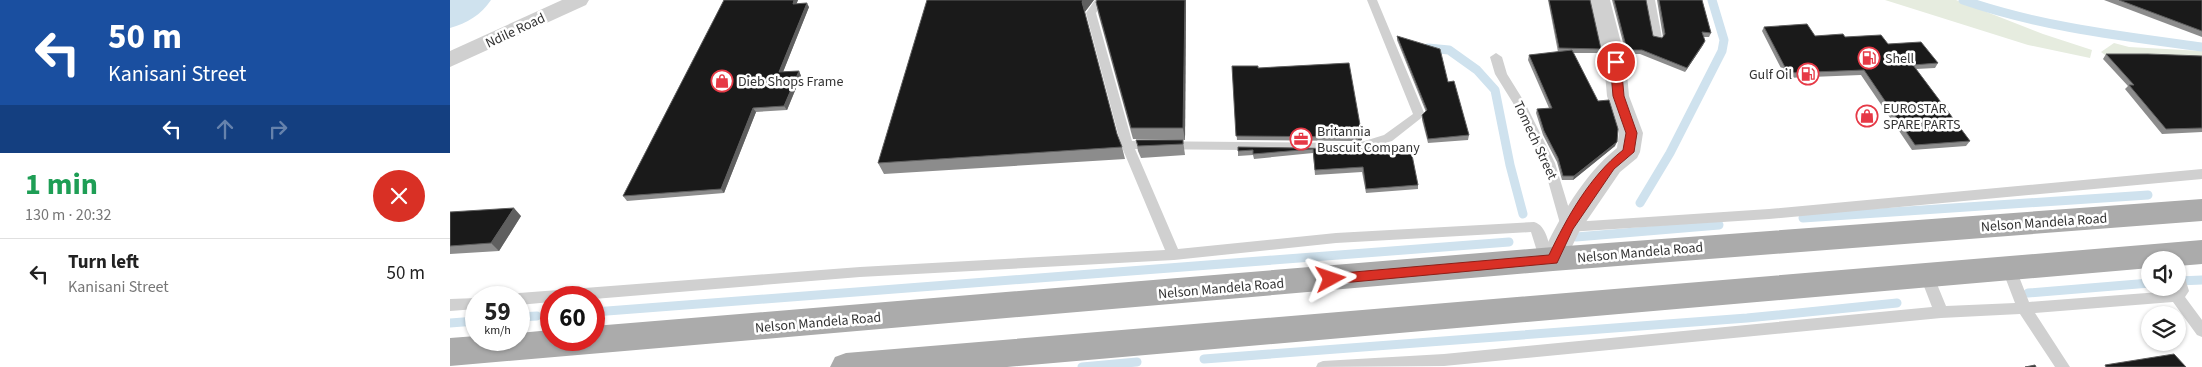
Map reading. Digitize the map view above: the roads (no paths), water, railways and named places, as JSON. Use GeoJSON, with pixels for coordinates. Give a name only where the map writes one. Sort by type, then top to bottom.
{"type":"FeatureCollection","features":[{"type":"Feature","properties":{"kind":"main road","name":"Nelson Mandela Road"},"geometry":{"type":"LineString","coordinates":[[450,352],[1549,260],[2202,210]]}},
{"type":"Feature","properties":{"kind":"main road"},"geometry":{"type":"LineString","coordinates":[[2186,258],[2202,252]]}},
{"type":"Feature","properties":{"kind":"main road"},"geometry":{"type":"LineString","coordinates":[[846,367],[2009,269],[2141,264]]}},
{"type":"Feature","properties":{"kind":"street","name":"Ndile Road"},"geometry":{"type":"LineString","coordinates":[[450,60],[580,0]]}},
{"type":"Feature","properties":{"kind":"street"},"geometry":{"type":"LineString","coordinates":[[1549,260],[1568,227],[1610,166],[1628,152],[1631,133],[1618,96],[1616,62],[1600,0]]}},
{"type":"Feature","properties":{"kind":"lane"},"geometry":{"type":"LineString","coordinates":[[1100,0],[1091,13],[1127,146],[1174,255]]}},
{"type":"Feature","properties":{"kind":"lane"},"geometry":{"type":"LineString","coordinates":[[1127,146],[1358,147],[1388,138],[1419,115],[1372,0]]}},
{"type":"Feature","properties":{"kind":"lane"},"geometry":{"type":"LineString","coordinates":[[1650,0],[1658,38]]}},
{"type":"Feature","properties":{"kind":"lane","name":"Tomech Street"},"geometry":{"type":"LineString","coordinates":[[1496,57],[1501,74],[1519,103],[1549,164],[1568,227]]}},
{"type":"Feature","properties":{"kind":"lane"},"geometry":{"type":"LineString","coordinates":[[1568,227],[1769,214],[2202,174]]}},
{"type":"Feature","properties":{"kind":"lane"},"geometry":{"type":"LineString","coordinates":[[530,298],[860,272],[1174,255],[1336,238],[1534,227],[1539,233],[1549,260]]}},
{"type":"Feature","properties":{"kind":"lane"},"geometry":{"type":"LineString","coordinates":[[2009,269],[2024,308],[2063,367]]}},
{"type":"Feature","properties":{"kind":"lane"},"geometry":{"type":"LineString","coordinates":[[1927,276],[1941,312]]}},
{"type":"Feature","properties":{"kind":"lane"},"geometry":{"type":"LineString","coordinates":[[1323,367],[1454,360],[1941,312],[2024,308],[2176,296],[2202,331]]}},
{"type":"Feature","properties":{"kind":"lane"},"geometry":{"type":"LineString","coordinates":[[450,305],[465,304]]}},
{"type":"Feature","properties":{"kind":"waterway"},"geometry":{"type":"LineString","coordinates":[[450,15],[471,0]]}},
{"type":"Feature","properties":{"kind":"waterway"},"geometry":{"type":"LineString","coordinates":[[1640,203],[1670,153],[1722,51],[1724,40],[1712,0]]}},
{"type":"Feature","properties":{"kind":"waterway"},"geometry":{"type":"LineString","coordinates":[[1963,0],[2022,17],[2081,30],[2202,47]]}},
{"type":"Feature","properties":{"kind":"waterway"},"geometry":{"type":"LineString","coordinates":[[1428,48],[1449,50],[1477,70],[1495,90],[1510,165],[1523,214]]}},
{"type":"Feature","properties":{"kind":"waterway"},"geometry":{"type":"LineString","coordinates":[[1803,218],[2148,195]]}},
{"type":"Feature","properties":{"kind":"waterway"},"geometry":{"type":"LineString","coordinates":[[1576,237],[1719,225]]}},
{"type":"Feature","properties":{"kind":"waterway"},"geometry":{"type":"LineString","coordinates":[[605,311],[1509,242]]}},
{"type":"Feature","properties":{"kind":"waterway"},"geometry":{"type":"LineString","coordinates":[[2186,281],[2202,280]]}},
{"type":"Feature","properties":{"kind":"waterway"},"geometry":{"type":"LineString","coordinates":[[2028,293],[2141,284]]}},
{"type":"Feature","properties":{"kind":"waterway"},"geometry":{"type":"LineString","coordinates":[[1204,359],[1747,318],[1897,303]]}},
{"type":"Feature","properties":{"kind":"waterway"},"geometry":{"type":"LineString","coordinates":[[530,316],[537,316]]}},
{"type":"Feature","properties":{"kind":"waterway"},"geometry":{"type":"LineString","coordinates":[[450,323],[465,322]]}},
{"type":"Feature","properties":{"kind":"waterway"},"geometry":{"type":"LineString","coordinates":[[1082,367],[1137,362]]}},
{"type":"Feature","properties":{"kind":"place","name":"Shell"},"geometry":{"type":"Point","coordinates":[1869,58]}},
{"type":"Feature","properties":{"kind":"place","name":"Gulf Oil"},"geometry":{"type":"Point","coordinates":[1808,74]}},
{"type":"Feature","properties":{"kind":"place","name":"Dieb Shops Frame"},"geometry":{"type":"Point","coordinates":[722,81]}},
{"type":"Feature","properties":{"kind":"place","name":"EUROSTAR SPARE PARTS"},"geometry":{"type":"Point","coordinates":[1867,116]}},
{"type":"Feature","properties":{"kind":"place","name":"Britannia Buscuit Company"},"geometry":{"type":"Point","coordinates":[1301,139]}}]}
